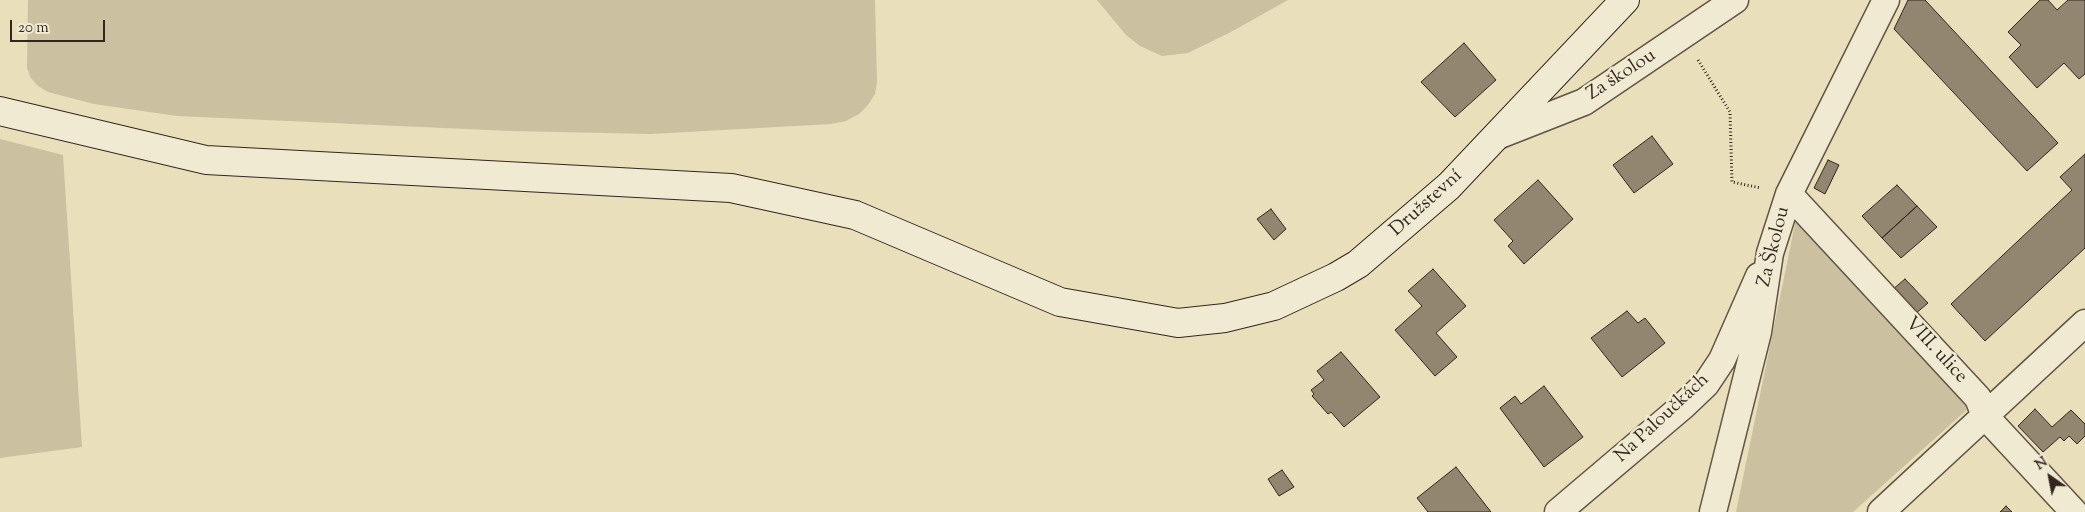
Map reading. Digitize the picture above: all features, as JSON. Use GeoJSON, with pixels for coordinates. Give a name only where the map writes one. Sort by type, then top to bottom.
{"type":"FeatureCollection","features":[{"type":"Feature","properties":{"kind":"main road","name":"Družstevní"},"geometry":{"type":"LineString","coordinates":[[0,110],[206,160],[731,188],[855,215],[1060,302],[1178,323],[1225,318],[1274,306],[1344,273],[1358,264],[1449,186],[1500,135],[1624,0]]}},
{"type":"Feature","properties":{"kind":"street","name":"Za školou"},"geometry":{"type":"LineString","coordinates":[[1500,135],[1584,102],[1735,0]]}},
{"type":"Feature","properties":{"kind":"street","name":"Za Školou"},"geometry":{"type":"LineString","coordinates":[[1713,512],[1758,332],[1770,253],[1789,194],[1886,0]]}},
{"type":"Feature","properties":{"kind":"street","name":"VIII. ulice"},"geometry":{"type":"LineString","coordinates":[[1789,194],[1978,398],[1985,416],[2074,512]]}},
{"type":"Feature","properties":{"kind":"street","name":"Na Paloučkách"},"geometry":{"type":"LineString","coordinates":[[1558,512],[1683,406],[1706,384],[1722,360],[1742,310],[1770,253]]}},
{"type":"Feature","properties":{"kind":"street"},"geometry":{"type":"LineString","coordinates":[[1881,512],[2085,323]]}},
{"type":"Feature","properties":{"kind":"path"},"geometry":{"type":"LineString","coordinates":[[1683,35],[1730,112],[1732,182],[1789,194]]}},
{"type":"Feature","properties":{"kind":"shaded area"},"geometry":{"type":"Polygon","coordinates":[[[28,0],[875,0],[877,82],[875,94],[868,105],[859,114],[846,121],[831,124],[651,134],[510,131],[177,116],[94,104],[48,92],[38,86],[31,78],[27,68],[28,0]]]}},
{"type":"Feature","properties":{"kind":"shaded area"},"geometry":{"type":"Polygon","coordinates":[[[1097,0],[1288,0],[1231,32],[1188,53],[1162,56],[1140,46],[1126,35],[1097,0]]]}},
{"type":"Feature","properties":{"kind":"shaded area"},"geometry":{"type":"Polygon","coordinates":[[[0,139],[63,155],[82,447],[0,458],[0,139]]]}},
{"type":"Feature","properties":{"kind":"shaded area"},"geometry":{"type":"Polygon","coordinates":[[[1796,219],[1970,407],[1853,512],[1736,512],[1796,219]]]}},
{"type":"Feature","properties":{"kind":"building"},"geometry":{"type":"Polygon","coordinates":[[[1908,0],[1925,0],[2058,143],[2027,171],[1894,29],[1908,0]]]}},
{"type":"Feature","properties":{"kind":"building"},"geometry":{"type":"Polygon","coordinates":[[[2040,0],[2048,0],[2057,10],[2068,0],[2085,0],[2085,74],[2079,79],[2064,63],[2037,88],[2009,57],[2021,45],[2008,32],[2040,0]]]}},
{"type":"Feature","properties":{"kind":"building"},"geometry":{"type":"Polygon","coordinates":[[[1464,43],[1496,80],[1455,117],[1421,82],[1464,43]]]}},
{"type":"Feature","properties":{"kind":"building"},"geometry":{"type":"Polygon","coordinates":[[[1652,136],[1673,164],[1634,193],[1613,165],[1652,136]]]}},
{"type":"Feature","properties":{"kind":"building"},"geometry":{"type":"Polygon","coordinates":[[[2085,154],[2085,248],[1985,341],[1951,304],[2072,190],[2060,177],[2085,154]]]}},
{"type":"Feature","properties":{"kind":"building"},"geometry":{"type":"Polygon","coordinates":[[[1828,160],[1839,165],[1825,194],[1814,188],[1828,160]]]}},
{"type":"Feature","properties":{"kind":"building"},"geometry":{"type":"Polygon","coordinates":[[[1538,180],[1573,219],[1524,264],[1508,246],[1513,241],[1494,220],[1538,180]]]}},
{"type":"Feature","properties":{"kind":"building"},"geometry":{"type":"Polygon","coordinates":[[[1897,185],[1917,206],[1882,238],[1862,216],[1897,185]]]}},
{"type":"Feature","properties":{"kind":"building"},"geometry":{"type":"Polygon","coordinates":[[[1917,206],[1937,227],[1901,258],[1882,238],[1917,206]]]}},
{"type":"Feature","properties":{"kind":"building"},"geometry":{"type":"Polygon","coordinates":[[[1271,209],[1286,229],[1274,240],[1257,219],[1271,209]]]}},
{"type":"Feature","properties":{"kind":"building"},"geometry":{"type":"Polygon","coordinates":[[[1433,269],[1466,306],[1436,333],[1457,357],[1435,376],[1395,330],[1422,306],[1408,291],[1433,269]]]}},
{"type":"Feature","properties":{"kind":"building"},"geometry":{"type":"Polygon","coordinates":[[[1905,279],[1928,303],[1914,315],[1892,290],[1905,279]]]}},
{"type":"Feature","properties":{"kind":"building"},"geometry":{"type":"Polygon","coordinates":[[[1627,311],[1638,323],[1645,318],[1665,343],[1622,377],[1591,338],[1627,311]]]}},
{"type":"Feature","properties":{"kind":"building"},"geometry":{"type":"Polygon","coordinates":[[[1341,352],[1380,397],[1344,427],[1331,412],[1328,414],[1312,396],[1314,394],[1311,390],[1324,380],[1317,371],[1341,352]]]}},
{"type":"Feature","properties":{"kind":"building"},"geometry":{"type":"Polygon","coordinates":[[[1544,386],[1583,437],[1544,467],[1500,408],[1515,396],[1521,404],[1544,386]]]}},
{"type":"Feature","properties":{"kind":"building"},"geometry":{"type":"Polygon","coordinates":[[[2035,409],[2052,427],[2071,410],[2085,424],[2085,436],[2077,444],[2069,436],[2064,441],[2060,437],[2043,452],[2018,426],[2035,409]]]}},
{"type":"Feature","properties":{"kind":"building"},"geometry":{"type":"Polygon","coordinates":[[[1456,467],[1491,512],[1428,512],[1417,498],[1456,467]]]}},
{"type":"Feature","properties":{"kind":"building"},"geometry":{"type":"Polygon","coordinates":[[[1282,470],[1294,487],[1279,496],[1268,479],[1282,470]]]}},
{"type":"Feature","properties":{"kind":"building"},"geometry":{"type":"Polygon","coordinates":[[[2006,506],[2012,512],[2000,512],[2006,506]]]}}]}
